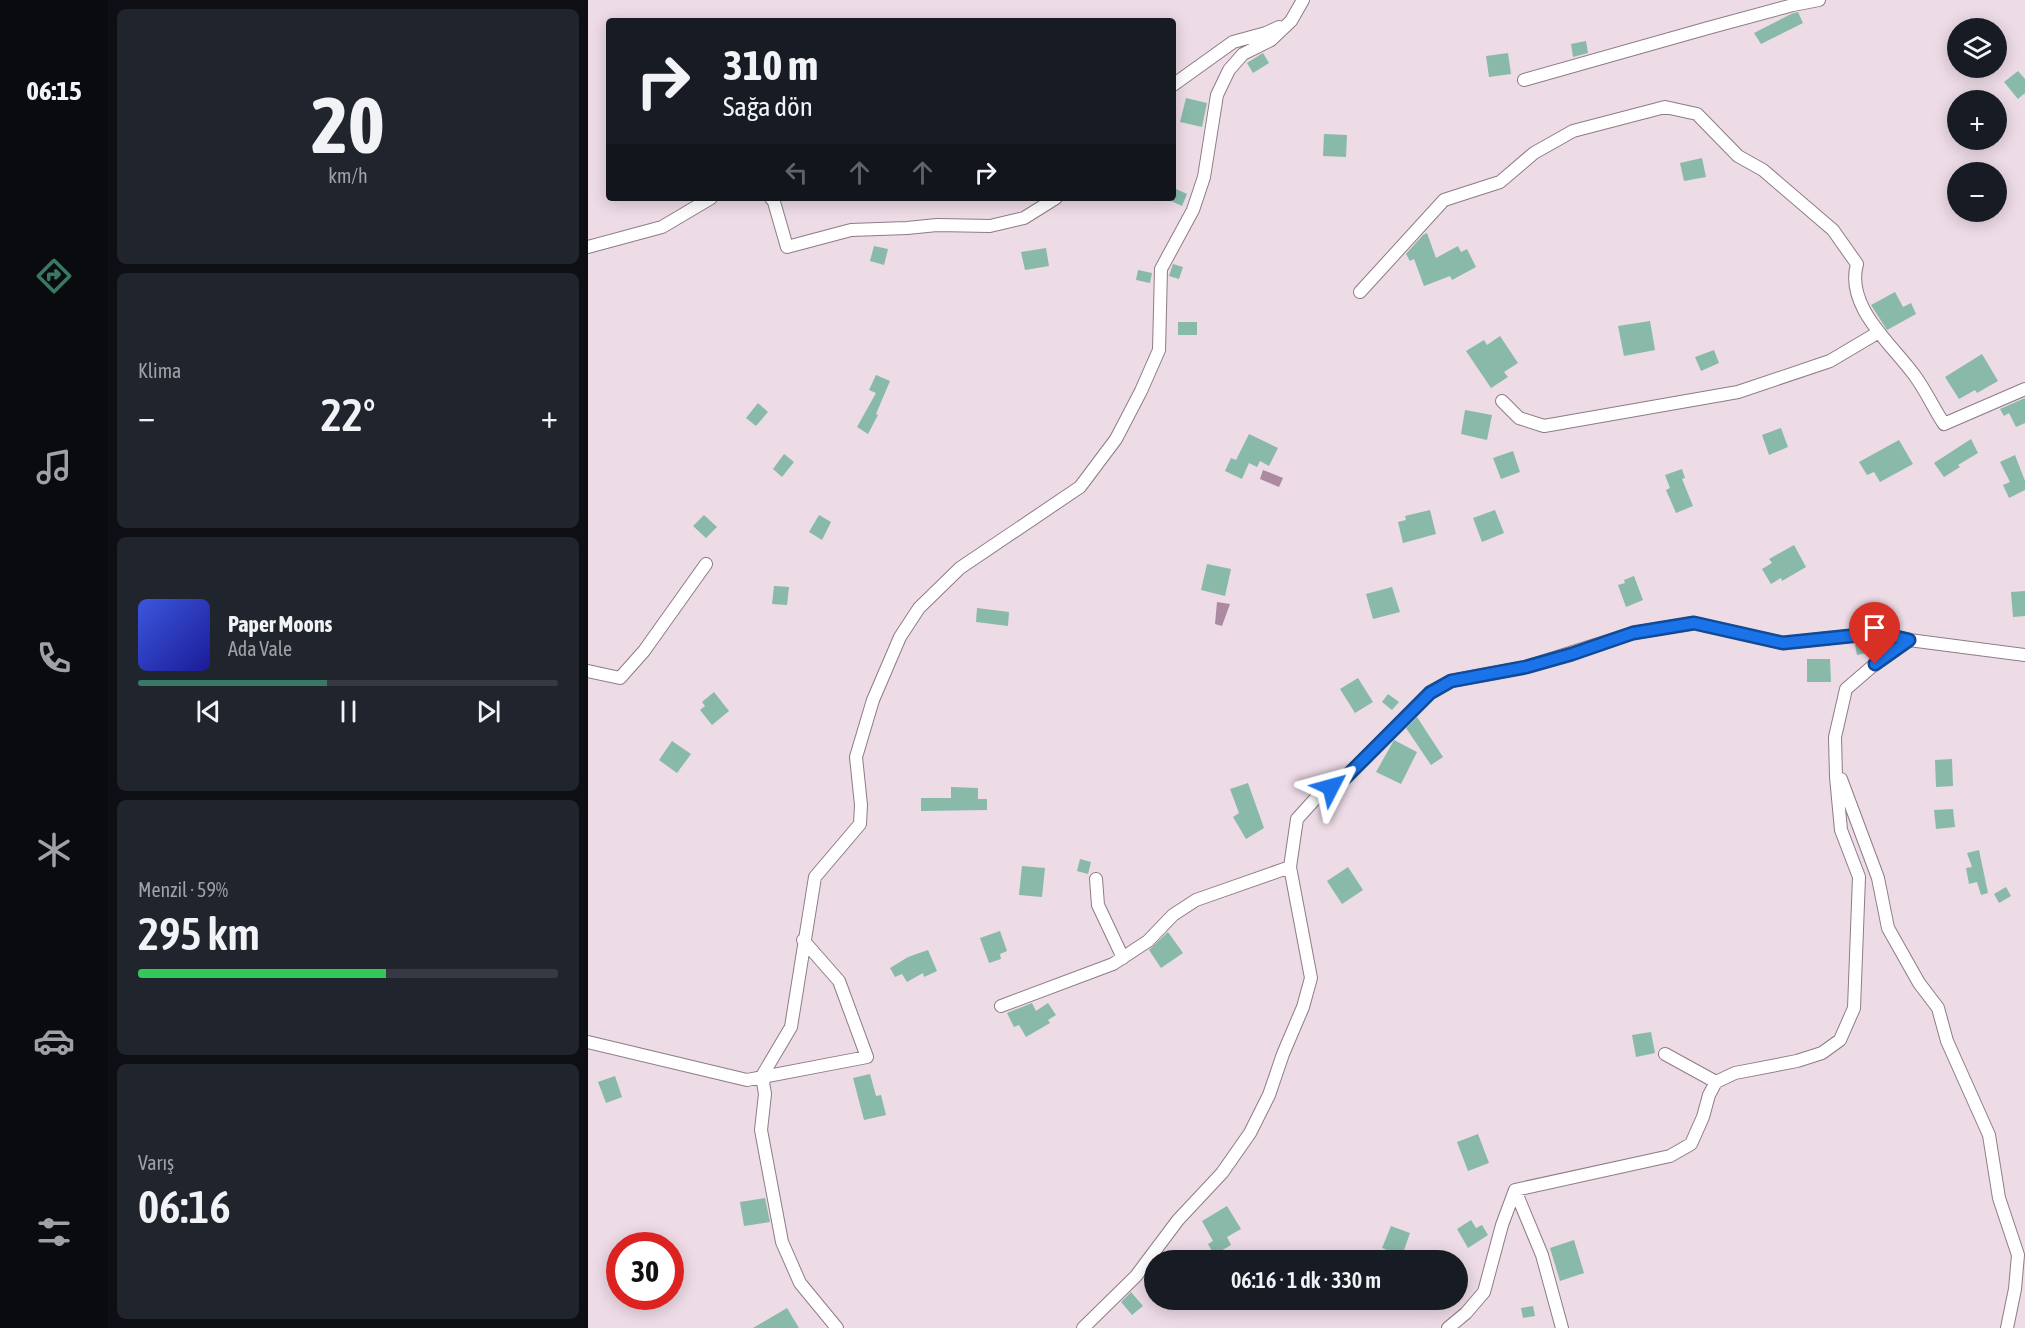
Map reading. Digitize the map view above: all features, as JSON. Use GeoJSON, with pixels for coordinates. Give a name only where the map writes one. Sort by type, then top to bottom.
{"type":"FeatureCollection","features":[{"type":"Feature","properties":{"kind":"street"},"geometry":{"type":"LineString","coordinates":[[837,1328],[800,1283],[782,1242],[761,1130],[765,1094],[762,1076],[791,1026],[814,877],[860,824],[861,805],[856,757],[873,700],[900,637],[919,608],[960,568],[1080,487],[1116,439],[1159,350],[1161,269],[1193,210],[1204,177],[1217,95],[1229,70],[1243,54],[1271,39],[1291,21],[1303,0]]}},
{"type":"Feature","properties":{"kind":"street"},"geometry":{"type":"LineString","coordinates":[[1524,80],[1708,27],[1819,0]]}},
{"type":"Feature","properties":{"kind":"street"},"geometry":{"type":"LineString","coordinates":[[1176,83],[1233,42],[1266,33],[1291,21]]}},
{"type":"Feature","properties":{"kind":"street"},"geometry":{"type":"LineString","coordinates":[[1360,292],[1444,200],[1500,182],[1534,153],[1573,131],[1665,106],[1697,114],[1738,156],[1763,170],[1833,230],[1857,264],[1854,275],[1861,308],[1916,378],[1944,424],[2025,391]]}},
{"type":"Feature","properties":{"kind":"street"},"geometry":{"type":"LineString","coordinates":[[588,247],[662,227],[706,201]]}},
{"type":"Feature","properties":{"kind":"street"},"geometry":{"type":"LineString","coordinates":[[773,201],[788,247],[851,230],[937,225],[990,226],[1024,218],[1051,201]]}},
{"type":"Feature","properties":{"kind":"street"},"geometry":{"type":"LineString","coordinates":[[1502,401],[1519,418],[1544,426],[1737,392],[1830,361],[1879,332]]}},
{"type":"Feature","properties":{"kind":"street"},"geometry":{"type":"LineString","coordinates":[[588,672],[620,678],[644,651],[706,564]]}},
{"type":"Feature","properties":{"kind":"street"},"geometry":{"type":"LineString","coordinates":[[1083,1328],[1136,1276],[1178,1220],[1222,1173],[1250,1133],[1269,1095],[1303,1007],[1311,978],[1290,867],[1297,819],[1316,798],[1346,777],[1430,693],[1451,681],[1526,667],[1633,633],[1694,623],[1783,643],[1879,633],[1909,640],[2025,655]]}},
{"type":"Feature","properties":{"kind":"street"},"geometry":{"type":"LineString","coordinates":[[1515,1190],[1670,1156],[1692,1144],[1703,1118],[1709,1095],[1716,1082],[1735,1073],[1797,1061],[1822,1053],[1840,1040],[1854,1008],[1859,877],[1841,830],[1835,737],[1846,689],[1875,664],[1909,640]]}},
{"type":"Feature","properties":{"kind":"street"},"geometry":{"type":"LineString","coordinates":[[1836,777],[1843,779],[1847,796],[1878,878],[1888,928],[1919,982],[1938,1008],[1947,1041],[1989,1135],[1999,1198],[2018,1255],[2015,1288],[2007,1328]]}},
{"type":"Feature","properties":{"kind":"street"},"geometry":{"type":"LineString","coordinates":[[1001,1006],[1113,964],[1148,941],[1173,915],[1196,900],[1290,867]]}},
{"type":"Feature","properties":{"kind":"street"},"geometry":{"type":"LineString","coordinates":[[1096,879],[1098,905],[1123,958]]}},
{"type":"Feature","properties":{"kind":"street"},"geometry":{"type":"LineString","coordinates":[[588,1042],[747,1080],[867,1057],[839,981],[803,940]]}},
{"type":"Feature","properties":{"kind":"street"},"geometry":{"type":"LineString","coordinates":[[1665,1054],[1716,1082]]}},
{"type":"Feature","properties":{"kind":"street"},"geometry":{"type":"LineString","coordinates":[[1448,1328],[1466,1313],[1484,1292],[1502,1225],[1515,1190]]}},
{"type":"Feature","properties":{"kind":"street"},"geometry":{"type":"LineString","coordinates":[[1515,1190],[1542,1255],[1562,1328]]}},
{"type":"Feature","properties":{"kind":"shaded area"},"geometry":{"type":"Polygon","coordinates":[[[1263,470],[1283,478],[1279,487],[1260,479],[1263,470]]]}},
{"type":"Feature","properties":{"kind":"shaded area"},"geometry":{"type":"Polygon","coordinates":[[[1217,602],[1230,604],[1222,626],[1215,624],[1217,602]]]}},
{"type":"Feature","properties":{"kind":"building"},"geometry":{"type":"Polygon","coordinates":[[[1798,12],[1803,23],[1761,44],[1754,33],[1798,12]]]}},
{"type":"Feature","properties":{"kind":"building"},"geometry":{"type":"Polygon","coordinates":[[[1586,41],[1588,53],[1573,57],[1571,44],[1586,41]]]}},
{"type":"Feature","properties":{"kind":"building"},"geometry":{"type":"Polygon","coordinates":[[[1263,53],[1269,63],[1253,73],[1247,63],[1263,53]]]}},
{"type":"Feature","properties":{"kind":"building"},"geometry":{"type":"Polygon","coordinates":[[[1508,53],[1511,74],[1489,77],[1486,56],[1508,53]]]}},
{"type":"Feature","properties":{"kind":"building"},"geometry":{"type":"Polygon","coordinates":[[[2018,71],[2025,79],[2025,93],[2018,99],[2004,82],[2018,71]]]}},
{"type":"Feature","properties":{"kind":"building"},"geometry":{"type":"Polygon","coordinates":[[[1186,98],[1207,103],[1202,127],[1180,122],[1186,98]]]}},
{"type":"Feature","properties":{"kind":"building"},"geometry":{"type":"Polygon","coordinates":[[[1324,134],[1347,135],[1346,157],[1323,156],[1324,134]]]}},
{"type":"Feature","properties":{"kind":"building"},"geometry":{"type":"Polygon","coordinates":[[[1702,158],[1706,177],[1684,181],[1680,163],[1702,158]]]}},
{"type":"Feature","properties":{"kind":"building"},"geometry":{"type":"Polygon","coordinates":[[[1176,189],[1187,194],[1182,206],[1171,201],[1176,201],[1176,189]]]}},
{"type":"Feature","properties":{"kind":"building"},"geometry":{"type":"Polygon","coordinates":[[[1427,233],[1436,258],[1458,246],[1461,252],[1467,249],[1476,267],[1452,280],[1450,276],[1424,286],[1414,259],[1410,261],[1406,254],[1427,233]]]}},
{"type":"Feature","properties":{"kind":"building"},"geometry":{"type":"Polygon","coordinates":[[[874,246],[888,249],[884,265],[870,261],[874,246]]]}},
{"type":"Feature","properties":{"kind":"building"},"geometry":{"type":"Polygon","coordinates":[[[1046,248],[1049,266],[1025,270],[1021,252],[1046,248]]]}},
{"type":"Feature","properties":{"kind":"building"},"geometry":{"type":"Polygon","coordinates":[[[1173,264],[1183,267],[1179,279],[1169,276],[1173,264]]]}},
{"type":"Feature","properties":{"kind":"building"},"geometry":{"type":"Polygon","coordinates":[[[1138,270],[1152,273],[1150,283],[1136,280],[1138,270]]]}},
{"type":"Feature","properties":{"kind":"building"},"geometry":{"type":"Polygon","coordinates":[[[1895,292],[1903,307],[1911,303],[1916,314],[1887,330],[1871,305],[1895,292]]]}},
{"type":"Feature","properties":{"kind":"building"},"geometry":{"type":"Polygon","coordinates":[[[1650,321],[1655,350],[1624,356],[1618,326],[1650,321]]]}},
{"type":"Feature","properties":{"kind":"building"},"geometry":{"type":"Polygon","coordinates":[[[1178,322],[1197,322],[1197,335],[1178,335],[1178,322]]]}},
{"type":"Feature","properties":{"kind":"building"},"geometry":{"type":"Polygon","coordinates":[[[1500,336],[1518,363],[1504,372],[1508,377],[1491,388],[1466,351],[1484,340],[1487,345],[1500,336]]]}},
{"type":"Feature","properties":{"kind":"building"},"geometry":{"type":"Polygon","coordinates":[[[1714,350],[1719,363],[1701,371],[1695,357],[1714,350]]]}},
{"type":"Feature","properties":{"kind":"building"},"geometry":{"type":"Polygon","coordinates":[[[1982,354],[1998,381],[1977,393],[1975,390],[1959,399],[1945,377],[1982,354]]]}},
{"type":"Feature","properties":{"kind":"building"},"geometry":{"type":"Polygon","coordinates":[[[876,375],[890,381],[876,414],[878,415],[868,434],[857,427],[876,393],[869,390],[876,375]]]}},
{"type":"Feature","properties":{"kind":"building"},"geometry":{"type":"Polygon","coordinates":[[[2025,398],[2025,423],[2016,427],[2009,413],[2004,416],[2000,409],[2025,398]]]}},
{"type":"Feature","properties":{"kind":"building"},"geometry":{"type":"Polygon","coordinates":[[[758,403],[768,412],[756,426],[746,418],[758,403]]]}},
{"type":"Feature","properties":{"kind":"building"},"geometry":{"type":"Polygon","coordinates":[[[1465,410],[1492,415],[1487,440],[1461,434],[1465,410]]]}},
{"type":"Feature","properties":{"kind":"building"},"geometry":{"type":"Polygon","coordinates":[[[1781,428],[1788,447],[1769,455],[1762,435],[1781,428]]]}},
{"type":"Feature","properties":{"kind":"building"},"geometry":{"type":"Polygon","coordinates":[[[1249,434],[1278,448],[1269,466],[1260,461],[1257,467],[1249,463],[1242,479],[1225,471],[1231,458],[1236,460],[1249,434]]]}},
{"type":"Feature","properties":{"kind":"building"},"geometry":{"type":"Polygon","coordinates":[[[1971,439],[1978,453],[1944,477],[1934,463],[1971,439]]]}},
{"type":"Feature","properties":{"kind":"building"},"geometry":{"type":"Polygon","coordinates":[[[1899,440],[1913,464],[1880,482],[1874,472],[1867,475],[1859,462],[1899,440]]]}},
{"type":"Feature","properties":{"kind":"building"},"geometry":{"type":"Polygon","coordinates":[[[1513,451],[1520,472],[1501,479],[1493,458],[1513,451]]]}},
{"type":"Feature","properties":{"kind":"building"},"geometry":{"type":"Polygon","coordinates":[[[784,454],[794,462],[782,477],[773,469],[784,454]]]}},
{"type":"Feature","properties":{"kind":"building"},"geometry":{"type":"Polygon","coordinates":[[[2015,455],[2025,481],[2025,490],[2009,498],[2003,485],[2010,482],[2000,462],[2015,455]]]}},
{"type":"Feature","properties":{"kind":"building"},"geometry":{"type":"Polygon","coordinates":[[[1682,469],[1685,478],[1682,479],[1693,506],[1676,513],[1666,490],[1670,488],[1665,475],[1682,469]]]}},
{"type":"Feature","properties":{"kind":"building"},"geometry":{"type":"Polygon","coordinates":[[[1430,510],[1436,534],[1403,543],[1398,522],[1406,520],[1405,516],[1430,510]]]}},
{"type":"Feature","properties":{"kind":"building"},"geometry":{"type":"Polygon","coordinates":[[[1495,510],[1504,533],[1482,542],[1473,518],[1495,510]]]}},
{"type":"Feature","properties":{"kind":"building"},"geometry":{"type":"Polygon","coordinates":[[[704,515],[717,527],[706,538],[693,526],[704,515]]]}},
{"type":"Feature","properties":{"kind":"building"},"geometry":{"type":"Polygon","coordinates":[[[819,515],[831,522],[822,540],[809,532],[819,515]]]}},
{"type":"Feature","properties":{"kind":"building"},"geometry":{"type":"Polygon","coordinates":[[[1794,545],[1806,567],[1782,581],[1781,578],[1771,584],[1762,569],[1772,563],[1769,559],[1794,545]]]}},
{"type":"Feature","properties":{"kind":"building"},"geometry":{"type":"Polygon","coordinates":[[[1207,564],[1231,569],[1225,596],[1201,590],[1207,564]]]}},
{"type":"Feature","properties":{"kind":"building"},"geometry":{"type":"Polygon","coordinates":[[[1634,576],[1643,600],[1626,607],[1618,585],[1634,576]]]}},
{"type":"Feature","properties":{"kind":"building"},"geometry":{"type":"Polygon","coordinates":[[[774,586],[789,587],[787,605],[772,604],[774,586]]]}},
{"type":"Feature","properties":{"kind":"building"},"geometry":{"type":"Polygon","coordinates":[[[1392,587],[1400,612],[1373,619],[1366,594],[1392,587]]]}},
{"type":"Feature","properties":{"kind":"building"},"geometry":{"type":"Polygon","coordinates":[[[2025,591],[2025,616],[2013,617],[2011,592],[2025,591]]]}},
{"type":"Feature","properties":{"kind":"building"},"geometry":{"type":"Polygon","coordinates":[[[977,608],[1009,612],[1008,626],[976,622],[977,608]]]}},
{"type":"Feature","properties":{"kind":"building"},"geometry":{"type":"Polygon","coordinates":[[[1870,642],[1872,652],[1857,655],[1855,645],[1870,642]]]}},
{"type":"Feature","properties":{"kind":"building"},"geometry":{"type":"Polygon","coordinates":[[[1807,659],[1830,659],[1831,682],[1807,682],[1807,659]]]}},
{"type":"Feature","properties":{"kind":"building"},"geometry":{"type":"Polygon","coordinates":[[[1358,678],[1373,702],[1355,713],[1340,689],[1358,678]]]}},
{"type":"Feature","properties":{"kind":"building"},"geometry":{"type":"Polygon","coordinates":[[[714,692],[729,711],[712,725],[700,710],[705,706],[702,702],[714,692]]]}},
{"type":"Feature","properties":{"kind":"building"},"geometry":{"type":"Polygon","coordinates":[[[1388,694],[1399,702],[1392,710],[1382,702],[1388,694]]]}},
{"type":"Feature","properties":{"kind":"building"},"geometry":{"type":"Polygon","coordinates":[[[1417,717],[1443,757],[1431,765],[1406,728],[1417,717]]]}},
{"type":"Feature","properties":{"kind":"building"},"geometry":{"type":"Polygon","coordinates":[[[1394,740],[1417,752],[1401,784],[1376,772],[1394,740]]]}},
{"type":"Feature","properties":{"kind":"building"},"geometry":{"type":"Polygon","coordinates":[[[672,741],[691,754],[677,773],[659,760],[672,741]]]}},
{"type":"Feature","properties":{"kind":"building"},"geometry":{"type":"Polygon","coordinates":[[[1952,759],[1953,786],[1936,787],[1935,760],[1952,759]]]}},
{"type":"Feature","properties":{"kind":"building"},"geometry":{"type":"Polygon","coordinates":[[[1248,783],[1264,828],[1246,839],[1233,817],[1239,813],[1230,789],[1248,783]]]}},
{"type":"Feature","properties":{"kind":"building"},"geometry":{"type":"Polygon","coordinates":[[[951,787],[978,788],[978,799],[987,799],[987,810],[921,811],[921,798],[951,798],[951,787]]]}},
{"type":"Feature","properties":{"kind":"building"},"geometry":{"type":"Polygon","coordinates":[[[1953,809],[1955,827],[1936,829],[1934,810],[1953,809]]]}},
{"type":"Feature","properties":{"kind":"building"},"geometry":{"type":"Polygon","coordinates":[[[1979,850],[1988,893],[1981,895],[1977,882],[1969,884],[1966,868],[1972,867],[1967,853],[1979,850]]]}},
{"type":"Feature","properties":{"kind":"building"},"geometry":{"type":"Polygon","coordinates":[[[1080,859],[1091,862],[1088,874],[1077,871],[1080,859]]]}},
{"type":"Feature","properties":{"kind":"building"},"geometry":{"type":"Polygon","coordinates":[[[1022,866],[1045,868],[1042,897],[1019,895],[1022,866]]]}},
{"type":"Feature","properties":{"kind":"building"},"geometry":{"type":"Polygon","coordinates":[[[1348,867],[1363,890],[1342,904],[1327,881],[1348,867]]]}},
{"type":"Feature","properties":{"kind":"building"},"geometry":{"type":"Polygon","coordinates":[[[2006,887],[2011,896],[1999,903],[1994,894],[2006,887]]]}},
{"type":"Feature","properties":{"kind":"building"},"geometry":{"type":"Polygon","coordinates":[[[1000,931],[1007,951],[1000,954],[1001,959],[989,963],[980,938],[1000,931]]]}},
{"type":"Feature","properties":{"kind":"building"},"geometry":{"type":"Polygon","coordinates":[[[1168,932],[1183,953],[1161,968],[1149,950],[1168,932]]]}},
{"type":"Feature","properties":{"kind":"building"},"geometry":{"type":"Polygon","coordinates":[[[928,950],[937,971],[924,977],[923,973],[907,982],[902,974],[895,977],[890,968],[908,957],[928,950]]]}},
{"type":"Feature","properties":{"kind":"building"},"geometry":{"type":"Polygon","coordinates":[[[1032,1003],[1036,1011],[1048,1003],[1056,1015],[1048,1020],[1050,1023],[1026,1037],[1019,1025],[1014,1027],[1007,1013],[1032,1003]]]}},
{"type":"Feature","properties":{"kind":"building"},"geometry":{"type":"Polygon","coordinates":[[[1651,1032],[1655,1053],[1636,1057],[1632,1035],[1651,1032]]]}},
{"type":"Feature","properties":{"kind":"building"},"geometry":{"type":"Polygon","coordinates":[[[870,1074],[876,1096],[881,1095],[886,1115],[864,1120],[853,1078],[870,1074]]]}},
{"type":"Feature","properties":{"kind":"building"},"geometry":{"type":"Polygon","coordinates":[[[615,1076],[622,1097],[606,1103],[598,1082],[615,1076]]]}},
{"type":"Feature","properties":{"kind":"building"},"geometry":{"type":"Polygon","coordinates":[[[1478,1134],[1489,1163],[1468,1171],[1457,1142],[1478,1134]]]}},
{"type":"Feature","properties":{"kind":"building"},"geometry":{"type":"Polygon","coordinates":[[[765,1198],[770,1222],[744,1226],[740,1202],[765,1198]]]}},
{"type":"Feature","properties":{"kind":"building"},"geometry":{"type":"Polygon","coordinates":[[[1227,1206],[1241,1229],[1227,1237],[1231,1245],[1222,1250],[1211,1250],[1208,1244],[1213,1241],[1202,1221],[1227,1206]]]}},
{"type":"Feature","properties":{"kind":"building"},"geometry":{"type":"Polygon","coordinates":[[[1471,1220],[1476,1228],[1482,1225],[1488,1235],[1468,1248],[1457,1229],[1471,1220]]]}},
{"type":"Feature","properties":{"kind":"building"},"geometry":{"type":"Polygon","coordinates":[[[1391,1226],[1410,1233],[1404,1250],[1382,1248],[1391,1226]]]}},
{"type":"Feature","properties":{"kind":"building"},"geometry":{"type":"Polygon","coordinates":[[[1574,1240],[1584,1273],[1560,1281],[1550,1248],[1574,1240]]]}},
{"type":"Feature","properties":{"kind":"building"},"geometry":{"type":"Polygon","coordinates":[[[1131,1292],[1143,1306],[1132,1315],[1121,1302],[1131,1292]]]}},
{"type":"Feature","properties":{"kind":"building"},"geometry":{"type":"Polygon","coordinates":[[[1533,1306],[1535,1316],[1523,1318],[1521,1308],[1533,1306]]]}},
{"type":"Feature","properties":{"kind":"building"},"geometry":{"type":"Polygon","coordinates":[[[787,1308],[799,1328],[753,1328],[787,1308]]]}},
{"type":"Feature","properties":{"kind":"route"},"geometry":{"type":"LineString","coordinates":[[1331,787],[1346,777],[1430,693],[1451,681],[1526,667],[1633,633],[1694,623],[1783,643],[1879,633],[1909,640],[1875,664]]}}]}
